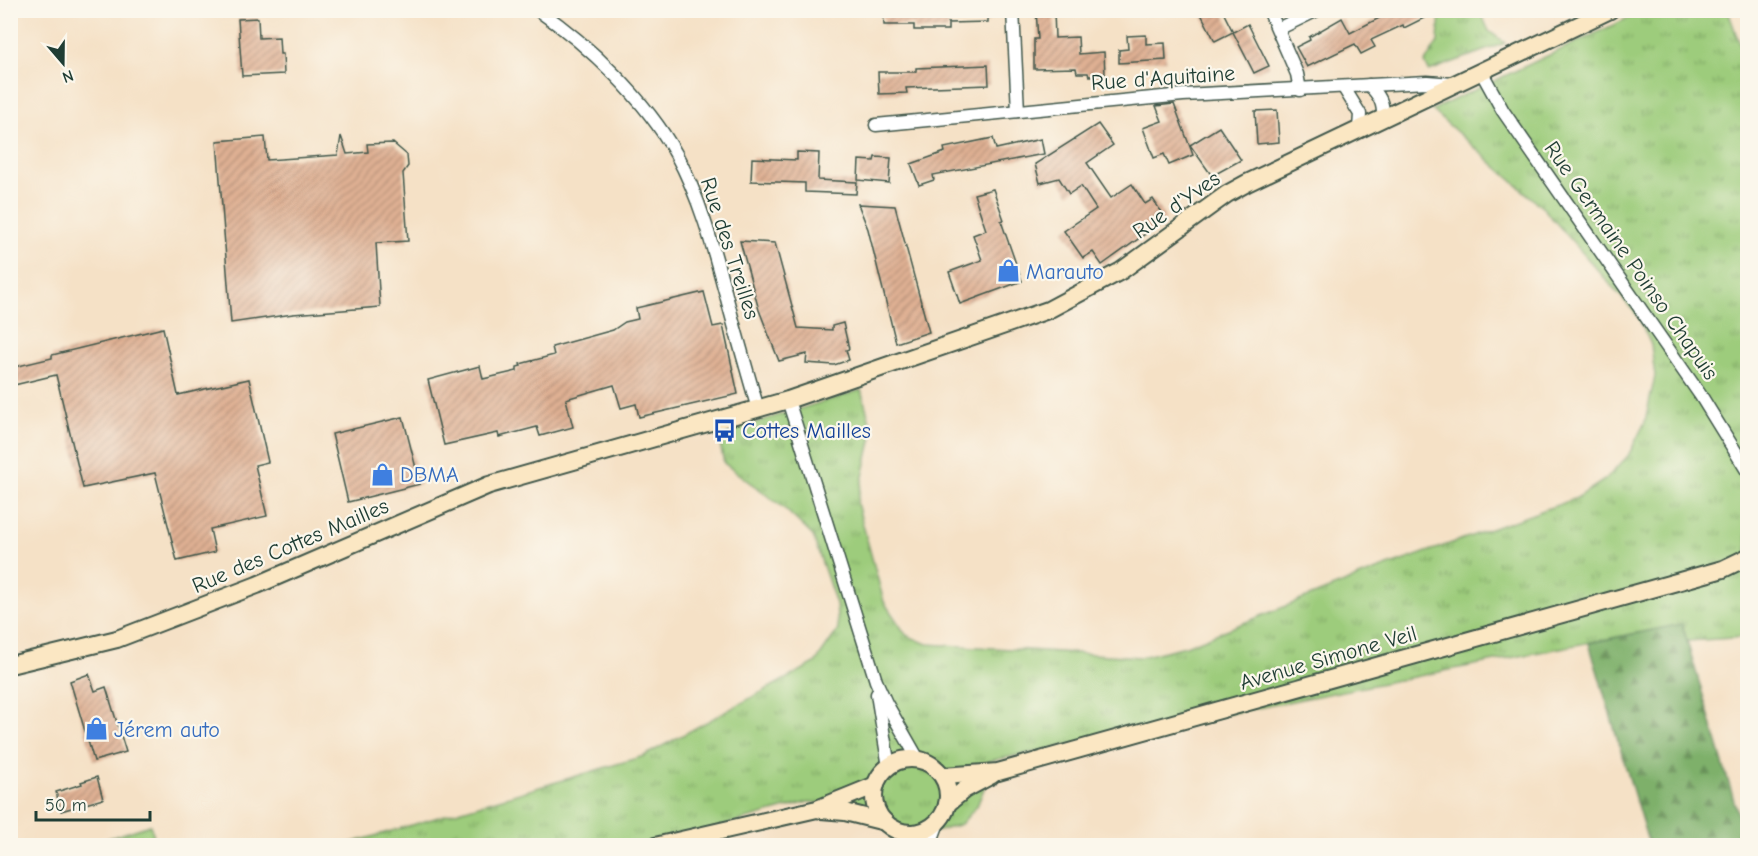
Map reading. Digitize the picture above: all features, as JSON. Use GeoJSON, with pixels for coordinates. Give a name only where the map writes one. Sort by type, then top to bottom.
{"type":"FeatureCollection","features":[{"type":"Feature","properties":{"kind":"street","name":"Rue des Treilles"},"geometry":{"type":"LineString","coordinates":[[538,10],[573,37],[639,102],[676,153],[690,182],[710,237],[758,409]]}},
{"type":"Feature","properties":{"kind":"street"},"geometry":{"type":"LineString","coordinates":[[1013,10],[1018,111]]}},
{"type":"Feature","properties":{"kind":"street"},"geometry":{"type":"LineString","coordinates":[[1269,10],[1297,74],[1300,90]]}},
{"type":"Feature","properties":{"kind":"street"},"geometry":{"type":"LineString","coordinates":[[1278,29],[1317,10]]}},
{"type":"Feature","properties":{"kind":"street","name":"Rue d'Yves"},"geometry":{"type":"LineString","coordinates":[[758,409],[1048,310],[1120,272],[1227,194],[1247,183],[1453,84],[1482,73],[1610,10]]}},
{"type":"Feature","properties":{"kind":"street","name":"Rue Germaine Poinso Chapuis"},"geometry":{"type":"LineString","coordinates":[[1482,73],[1503,111],[1701,396],[1748,472]]}},
{"type":"Feature","properties":{"kind":"street","name":"Rue d'Aquitaine"},"geometry":{"type":"LineString","coordinates":[[876,125],[1183,95],[1438,82],[1453,84]]}},
{"type":"Feature","properties":{"kind":"street"},"geometry":{"type":"LineString","coordinates":[[1369,85],[1383,103],[1383,118]]}},
{"type":"Feature","properties":{"kind":"street"},"geometry":{"type":"LineString","coordinates":[[1344,88],[1360,114],[1359,129]]}},
{"type":"Feature","properties":{"kind":"street"},"geometry":{"type":"LineString","coordinates":[[788,400],[876,681],[918,759]]}},
{"type":"Feature","properties":{"kind":"street","name":"Rue des Cottes Mailles"},"geometry":{"type":"LineString","coordinates":[[10,664],[117,639],[257,585],[489,485],[758,409]]}},
{"type":"Feature","properties":{"kind":"street"},"geometry":{"type":"LineString","coordinates":[[1723,569],[1748,557]]}},
{"type":"Feature","properties":{"kind":"street"},"geometry":{"type":"LineString","coordinates":[[1723,569],[1748,568]]}},
{"type":"Feature","properties":{"kind":"street","name":"Avenue Simone Veil"},"geometry":{"type":"LineString","coordinates":[[943,776],[998,772],[1723,569]]}},
{"type":"Feature","properties":{"kind":"street"},"geometry":{"type":"LineString","coordinates":[[876,681],[889,767]]}},
{"type":"Feature","properties":{"kind":"street"},"geometry":{"type":"LineString","coordinates":[[925,846],[922,840],[911,833],[892,828],[885,822],[876,808],[874,799],[880,776],[897,762],[908,759],[918,759],[935,767],[943,776],[948,794],[947,804],[932,839],[933,846]]}},
{"type":"Feature","properties":{"kind":"street"},"geometry":{"type":"LineString","coordinates":[[947,804],[964,790],[998,772]]}},
{"type":"Feature","properties":{"kind":"street"},"geometry":{"type":"LineString","coordinates":[[655,846],[817,809],[876,785]]}},
{"type":"Feature","properties":{"kind":"street"},"geometry":{"type":"LineString","coordinates":[[817,809],[845,812],[885,822]]}},
{"type":"Feature","properties":{"kind":"street"},"geometry":{"type":"LineString","coordinates":[[911,833],[925,830],[939,820]]}},
{"type":"Feature","properties":{"kind":"green space"},"geometry":{"type":"Polygon","coordinates":[[[1440,11],[1480,11],[1489,31],[1505,43],[1429,71],[1425,62],[1438,42],[1440,11]]]}},
{"type":"Feature","properties":{"kind":"green space"},"geometry":{"type":"Polygon","coordinates":[[[1643,11],[1728,11],[1748,67],[1747,637],[1687,641],[1682,624],[989,761],[987,781],[977,806],[961,824],[939,831],[893,828],[859,807],[808,802],[652,845],[341,846],[644,756],[815,663],[838,630],[836,604],[813,536],[785,509],[724,463],[718,434],[861,390],[873,432],[857,503],[884,602],[906,635],[927,644],[1141,657],[1186,646],[1374,571],[1577,498],[1606,479],[1628,456],[1645,422],[1655,376],[1651,345],[1638,316],[1544,209],[1432,110],[1643,11]]]}},
{"type":"Feature","properties":{"kind":"green space"},"geometry":{"type":"Polygon","coordinates":[[[1682,624],[1747,845],[1649,845],[1589,643],[1682,624]]]}},
{"type":"Feature","properties":{"kind":"green space"},"geometry":{"type":"Polygon","coordinates":[[[150,825],[157,845],[88,845],[150,825]]]}},
{"type":"Feature","properties":{"kind":"building"},"geometry":{"type":"Polygon","coordinates":[[[883,10],[988,10],[988,22],[948,23],[948,30],[914,30],[914,25],[884,25],[883,10]]]}},
{"type":"Feature","properties":{"kind":"building"},"geometry":{"type":"Polygon","coordinates":[[[1036,10],[1054,10],[1055,38],[1078,37],[1079,54],[1104,52],[1105,75],[1089,76],[1088,73],[1077,73],[1076,68],[1034,69],[1034,39],[1038,39],[1036,10]]]}},
{"type":"Feature","properties":{"kind":"building"},"geometry":{"type":"Polygon","coordinates":[[[1199,10],[1222,10],[1233,32],[1215,41],[1199,10]]]}},
{"type":"Feature","properties":{"kind":"building"},"geometry":{"type":"Polygon","coordinates":[[[1395,10],[1440,10],[1404,28],[1403,25],[1371,40],[1375,47],[1361,54],[1355,44],[1307,67],[1296,47],[1342,18],[1350,33],[1395,10]]]}},
{"type":"Feature","properties":{"kind":"building"},"geometry":{"type":"Polygon","coordinates":[[[258,18],[259,38],[279,37],[284,74],[242,76],[238,19],[258,18]]]}},
{"type":"Feature","properties":{"kind":"building"},"geometry":{"type":"Polygon","coordinates":[[[1248,24],[1269,66],[1254,73],[1233,32],[1248,24]]]}},
{"type":"Feature","properties":{"kind":"building"},"geometry":{"type":"Polygon","coordinates":[[[1146,35],[1146,44],[1165,43],[1166,60],[1119,63],[1119,50],[1128,49],[1127,36],[1146,35]]]}},
{"type":"Feature","properties":{"kind":"building"},"geometry":{"type":"Polygon","coordinates":[[[988,65],[989,85],[906,88],[907,93],[879,94],[878,72],[916,72],[916,68],[988,65]]]}},
{"type":"Feature","properties":{"kind":"building"},"geometry":{"type":"Polygon","coordinates":[[[1174,104],[1193,155],[1169,165],[1164,154],[1154,158],[1143,128],[1162,121],[1156,106],[1174,104]]]}},
{"type":"Feature","properties":{"kind":"building"},"geometry":{"type":"Polygon","coordinates":[[[1277,110],[1279,142],[1257,144],[1255,111],[1277,110]]]}},
{"type":"Feature","properties":{"kind":"building"},"geometry":{"type":"Polygon","coordinates":[[[1098,124],[1113,145],[1087,163],[1111,198],[1132,184],[1145,204],[1153,199],[1166,219],[1102,265],[1093,252],[1083,258],[1064,231],[1096,209],[1081,186],[1069,194],[1059,178],[1040,183],[1035,164],[1098,124]]]}},
{"type":"Feature","properties":{"kind":"building"},"geometry":{"type":"Polygon","coordinates":[[[1219,127],[1241,160],[1212,176],[1190,145],[1219,127]]]}},
{"type":"Feature","properties":{"kind":"building"},"geometry":{"type":"Polygon","coordinates":[[[341,136],[347,154],[368,152],[367,144],[393,143],[407,155],[408,166],[403,173],[408,241],[376,243],[380,307],[293,314],[231,323],[217,141],[265,137],[267,160],[338,155],[341,136]]]}},
{"type":"Feature","properties":{"kind":"building"},"geometry":{"type":"Polygon","coordinates":[[[993,138],[996,149],[1041,139],[1044,154],[933,175],[934,180],[919,185],[911,164],[945,152],[944,148],[993,138]]]}},
{"type":"Feature","properties":{"kind":"building"},"geometry":{"type":"Polygon","coordinates":[[[797,152],[819,153],[818,180],[857,182],[856,194],[805,192],[805,183],[751,181],[752,158],[797,160],[797,152]]]}},
{"type":"Feature","properties":{"kind":"building"},"geometry":{"type":"Polygon","coordinates":[[[875,157],[891,158],[889,183],[858,180],[859,160],[874,161],[875,157]]]}},
{"type":"Feature","properties":{"kind":"building"},"geometry":{"type":"Polygon","coordinates":[[[993,189],[1004,220],[1001,221],[1022,281],[960,304],[949,272],[982,260],[973,235],[986,230],[974,194],[993,189]]]}},
{"type":"Feature","properties":{"kind":"building"},"geometry":{"type":"Polygon","coordinates":[[[858,204],[895,206],[929,332],[896,343],[868,229],[858,204]]]}},
{"type":"Feature","properties":{"kind":"building"},"geometry":{"type":"Polygon","coordinates":[[[740,241],[775,243],[798,328],[832,330],[832,326],[843,323],[849,360],[834,365],[806,363],[807,354],[779,361],[759,310],[740,241]]]}},
{"type":"Feature","properties":{"kind":"building"},"geometry":{"type":"Polygon","coordinates":[[[704,292],[713,327],[723,325],[738,394],[639,417],[636,404],[621,408],[614,385],[566,399],[573,427],[540,436],[537,427],[499,437],[498,433],[444,445],[428,380],[480,366],[483,379],[517,371],[520,364],[554,355],[552,347],[613,330],[625,322],[638,319],[636,308],[704,292]]]}},
{"type":"Feature","properties":{"kind":"building"},"geometry":{"type":"Polygon","coordinates":[[[163,328],[178,395],[249,379],[268,462],[255,465],[267,516],[210,529],[215,552],[177,561],[155,473],[83,488],[56,375],[10,386],[10,368],[52,358],[52,355],[163,328]]]}},
{"type":"Feature","properties":{"kind":"building"},"geometry":{"type":"Polygon","coordinates":[[[403,417],[420,484],[348,502],[332,434],[403,417]]]}},
{"type":"Feature","properties":{"kind":"building"},"geometry":{"type":"Polygon","coordinates":[[[89,674],[95,691],[106,687],[126,752],[94,761],[70,681],[89,674]]]}},
{"type":"Feature","properties":{"kind":"building"},"geometry":{"type":"Polygon","coordinates":[[[97,777],[103,799],[61,811],[56,792],[97,777]]]}},
{"type":"Feature","properties":{"kind":"place","name":"Marauto"},"geometry":{"type":"Point","coordinates":[1008,271]}},
{"type":"Feature","properties":{"kind":"place","name":"Cottes Mailles"},"geometry":{"type":"Point","coordinates":[724,430]}},
{"type":"Feature","properties":{"kind":"place","name":"DBMA"},"geometry":{"type":"Point","coordinates":[382,474]}},
{"type":"Feature","properties":{"kind":"place","name":"Jérem auto"},"geometry":{"type":"Point","coordinates":[96,729]}}]}
